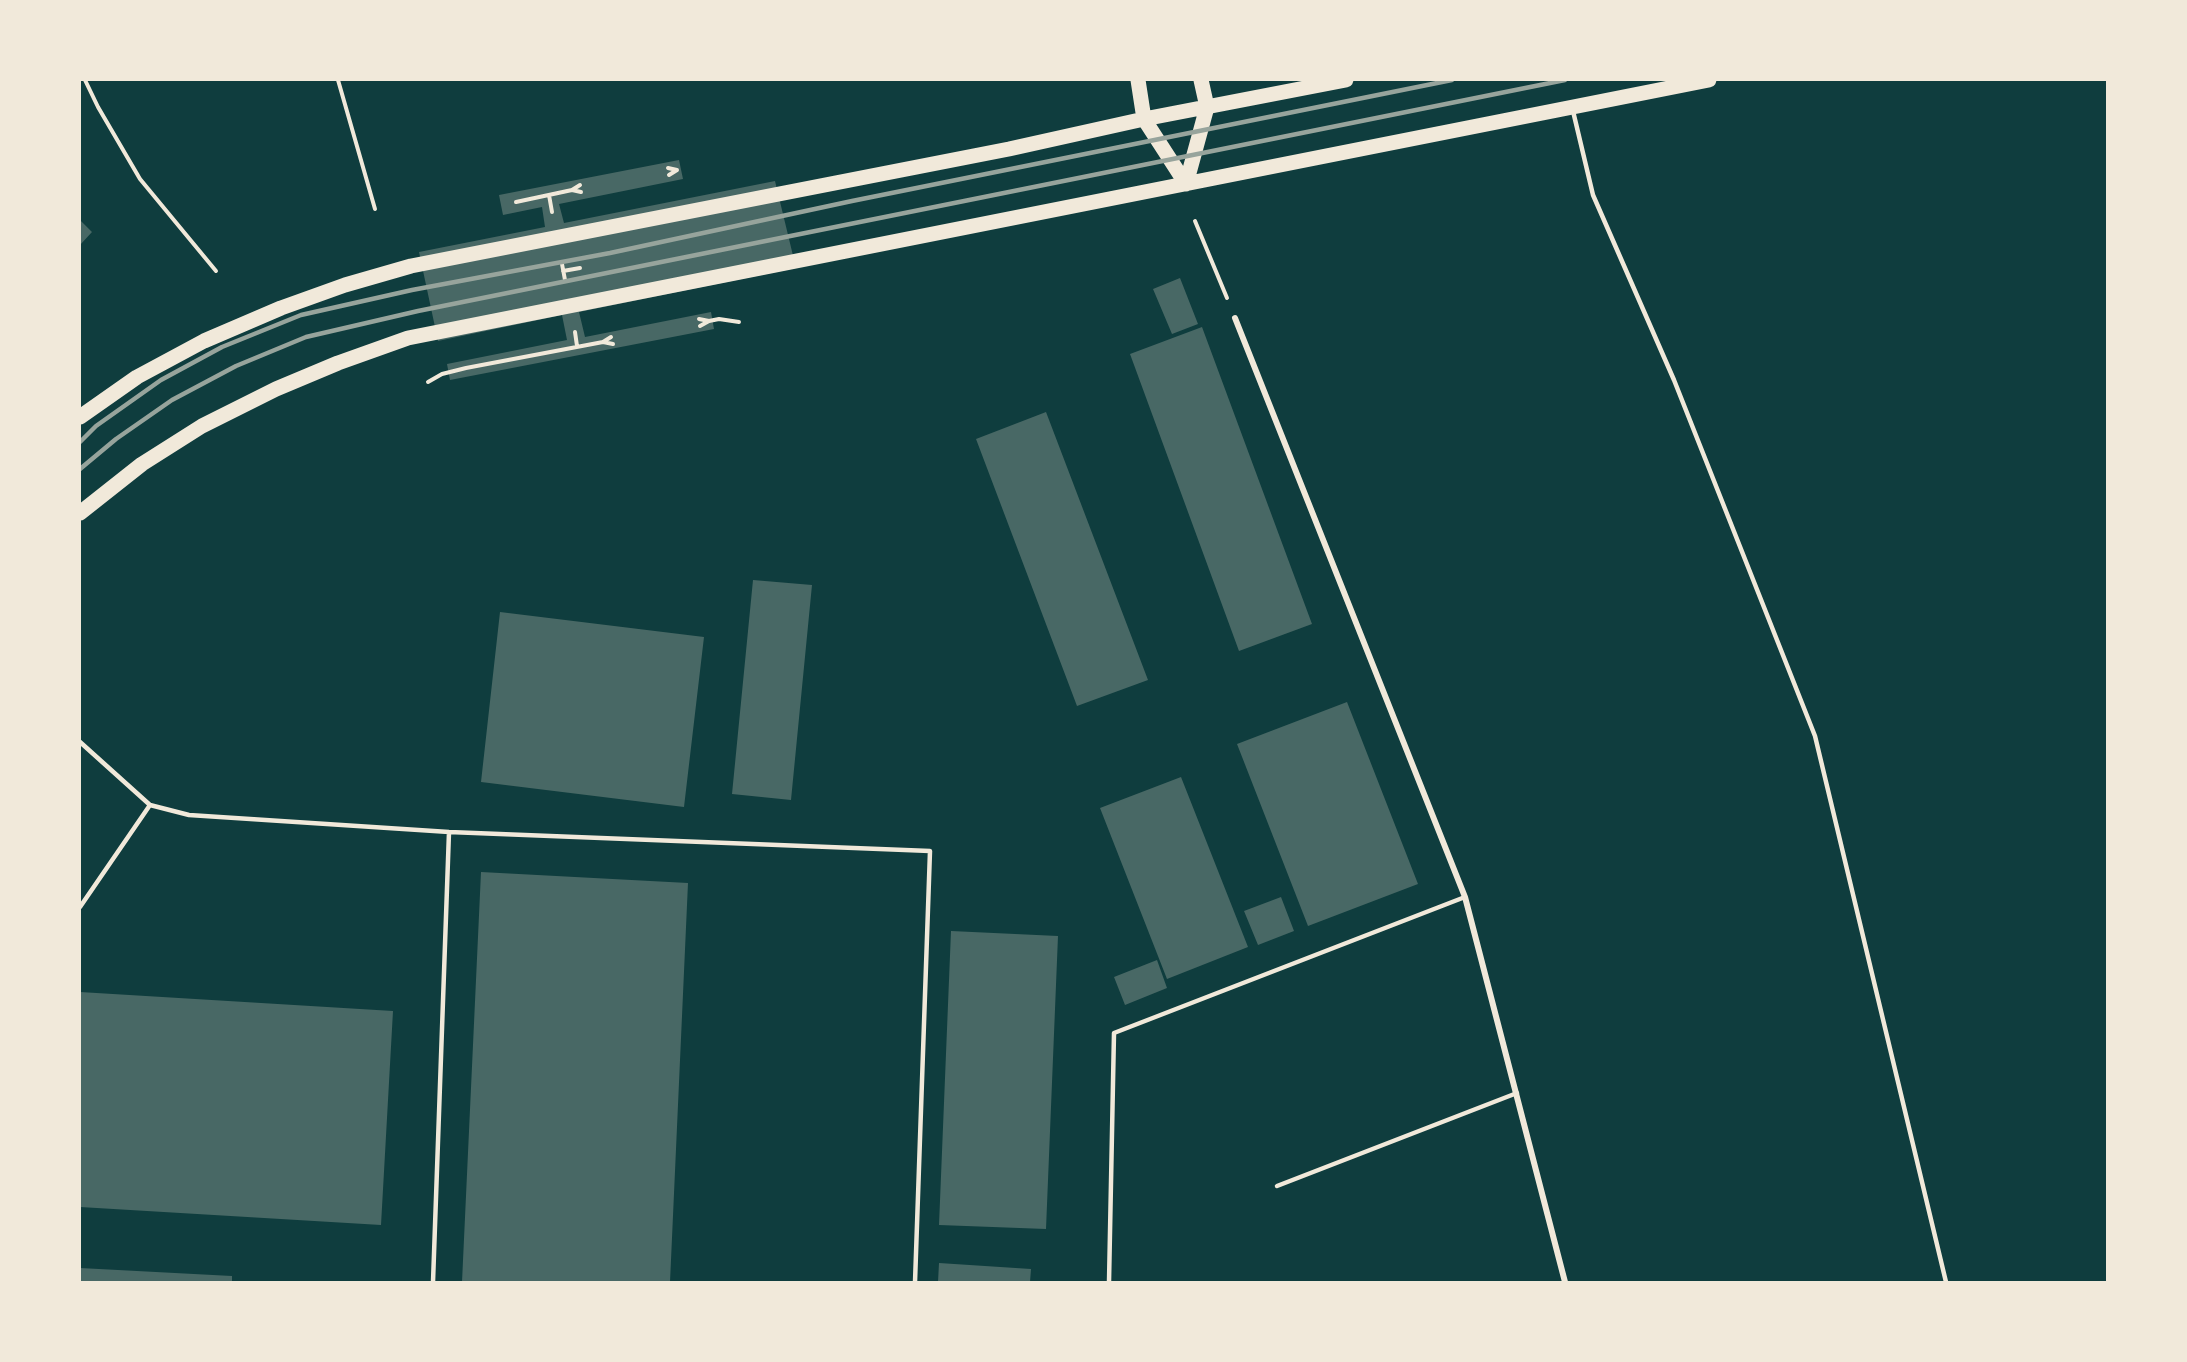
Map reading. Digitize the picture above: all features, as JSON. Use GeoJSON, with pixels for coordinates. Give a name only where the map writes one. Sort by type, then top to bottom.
{"type":"FeatureCollection","features":[{"type":"Feature","properties":{"kind":"main road"},"geometry":{"type":"LineString","coordinates":[[1138,80],[1144,119],[1186,184]]}},
{"type":"Feature","properties":{"kind":"main road"},"geometry":{"type":"LineString","coordinates":[[1186,184],[1207,107],[1202,80]]}},
{"type":"Feature","properties":{"kind":"main road"},"geometry":{"type":"LineString","coordinates":[[80,417],[137,377],[204,341],[281,308],[345,285],[411,266],[1009,149],[1144,119],[1346,80]]}},
{"type":"Feature","properties":{"kind":"main road"},"geometry":{"type":"LineString","coordinates":[[80,513],[142,464],[202,426],[286,385],[338,363],[408,338],[1709,80]]}},
{"type":"Feature","properties":{"kind":"street"},"geometry":{"type":"LineString","coordinates":[[1235,318],[1465,897],[1565,1282]]}},
{"type":"Feature","properties":{"kind":"lane"},"geometry":{"type":"LineString","coordinates":[[1572,106],[1593,195],[1674,380],[1815,736],[1946,1282]]}},
{"type":"Feature","properties":{"kind":"lane"},"geometry":{"type":"LineString","coordinates":[[80,742],[150,805],[189,815],[449,832],[930,851],[915,1282]]}},
{"type":"Feature","properties":{"kind":"lane"},"geometry":{"type":"LineString","coordinates":[[80,907],[150,805]]}},
{"type":"Feature","properties":{"kind":"lane"},"geometry":{"type":"LineString","coordinates":[[433,1282],[449,832]]}},
{"type":"Feature","properties":{"kind":"lane"},"geometry":{"type":"LineString","coordinates":[[1109,1282],[1114,1033],[1465,897]]}},
{"type":"Feature","properties":{"kind":"lane"},"geometry":{"type":"LineString","coordinates":[[1277,1186],[1517,1093]]}},
{"type":"Feature","properties":{"kind":"path"},"geometry":{"type":"LineString","coordinates":[[85,80],[140,180],[216,271]]}},
{"type":"Feature","properties":{"kind":"path"},"geometry":{"type":"LineString","coordinates":[[338,80],[375,208]]}},
{"type":"Feature","properties":{"kind":"path"},"geometry":{"type":"LineString","coordinates":[[668,168],[677,170],[669,175]]}},
{"type":"Feature","properties":{"kind":"path"},"geometry":{"type":"LineString","coordinates":[[516,202],[572,190],[580,185]]}},
{"type":"Feature","properties":{"kind":"path"},"geometry":{"type":"LineString","coordinates":[[572,190],[581,192]]}},
{"type":"Feature","properties":{"kind":"path"},"geometry":{"type":"LineString","coordinates":[[1195,220],[1235,318]]}},
{"type":"Feature","properties":{"kind":"path"},"geometry":{"type":"LineString","coordinates":[[561,259],[565,282]]}},
{"type":"Feature","properties":{"kind":"path"},"geometry":{"type":"LineString","coordinates":[[563,271],[580,268]]}},
{"type":"Feature","properties":{"kind":"path"},"geometry":{"type":"LineString","coordinates":[[699,319],[709,321]]}},
{"type":"Feature","properties":{"kind":"path"},"geometry":{"type":"LineString","coordinates":[[700,326],[719,319],[739,322]]}},
{"type":"Feature","properties":{"kind":"path"},"geometry":{"type":"LineString","coordinates":[[428,382],[441,374],[603,342],[612,337]]}},
{"type":"Feature","properties":{"kind":"path"},"geometry":{"type":"LineString","coordinates":[[603,342],[613,344]]}},
{"type":"Feature","properties":{"kind":"building"},"geometry":{"type":"Polygon","coordinates":[[[679,160],[683,179],[559,204],[564,223],[775,181],[796,268],[579,312],[585,337],[711,312],[714,329],[450,380],[447,364],[567,340],[562,315],[438,341],[419,252],[545,227],[542,207],[503,215],[499,195],[679,160]]]}},
{"type":"Feature","properties":{"kind":"building"},"geometry":{"type":"Polygon","coordinates":[[[80,220],[92,232],[80,245],[80,220]]]}},
{"type":"Feature","properties":{"kind":"building"},"geometry":{"type":"Polygon","coordinates":[[[1180,278],[1198,324],[1172,334],[1153,289],[1180,278]]]}},
{"type":"Feature","properties":{"kind":"building"},"geometry":{"type":"Polygon","coordinates":[[[1202,327],[1312,624],[1239,651],[1130,354],[1202,327]]]}},
{"type":"Feature","properties":{"kind":"building"},"geometry":{"type":"Polygon","coordinates":[[[1046,412],[1148,680],[1077,706],[976,439],[1046,412]]]}},
{"type":"Feature","properties":{"kind":"building"},"geometry":{"type":"Polygon","coordinates":[[[753,580],[812,585],[791,800],[732,794],[753,580]]]}},
{"type":"Feature","properties":{"kind":"building"},"geometry":{"type":"Polygon","coordinates":[[[500,612],[704,637],[684,807],[481,782],[500,612]]]}},
{"type":"Feature","properties":{"kind":"building"},"geometry":{"type":"Polygon","coordinates":[[[1347,702],[1418,884],[1308,926],[1237,744],[1347,702]]]}},
{"type":"Feature","properties":{"kind":"building"},"geometry":{"type":"Polygon","coordinates":[[[1181,777],[1248,947],[1167,979],[1100,808],[1181,777]]]}},
{"type":"Feature","properties":{"kind":"building"},"geometry":{"type":"Polygon","coordinates":[[[481,872],[688,883],[670,1282],[462,1282],[481,872]]]}},
{"type":"Feature","properties":{"kind":"building"},"geometry":{"type":"Polygon","coordinates":[[[1281,897],[1294,931],[1258,945],[1244,911],[1281,897]]]}},
{"type":"Feature","properties":{"kind":"building"},"geometry":{"type":"Polygon","coordinates":[[[951,931],[1058,936],[1046,1229],[939,1225],[951,931]]]}},
{"type":"Feature","properties":{"kind":"building"},"geometry":{"type":"Polygon","coordinates":[[[1157,960],[1167,988],[1125,1005],[1114,977],[1157,960]]]}},
{"type":"Feature","properties":{"kind":"building"},"geometry":{"type":"Polygon","coordinates":[[[80,992],[393,1011],[381,1225],[80,1207],[80,992]]]}},
{"type":"Feature","properties":{"kind":"building"},"geometry":{"type":"Polygon","coordinates":[[[939,1263],[1031,1269],[1030,1282],[938,1282],[939,1263]]]}},
{"type":"Feature","properties":{"kind":"building"},"geometry":{"type":"Polygon","coordinates":[[[80,1268],[232,1276],[232,1282],[80,1282],[80,1268]]]}},
{"type":"Feature","properties":{"kind":"railway"},"geometry":{"type":"LineString","coordinates":[[80,442],[96,426],[161,380],[222,347],[301,315],[412,290],[610,253],[852,201],[1452,80]]}},
{"type":"Feature","properties":{"kind":"railway"},"geometry":{"type":"LineString","coordinates":[[80,469],[116,439],[172,400],[236,366],[306,337],[418,311],[1565,80]]}}]}
